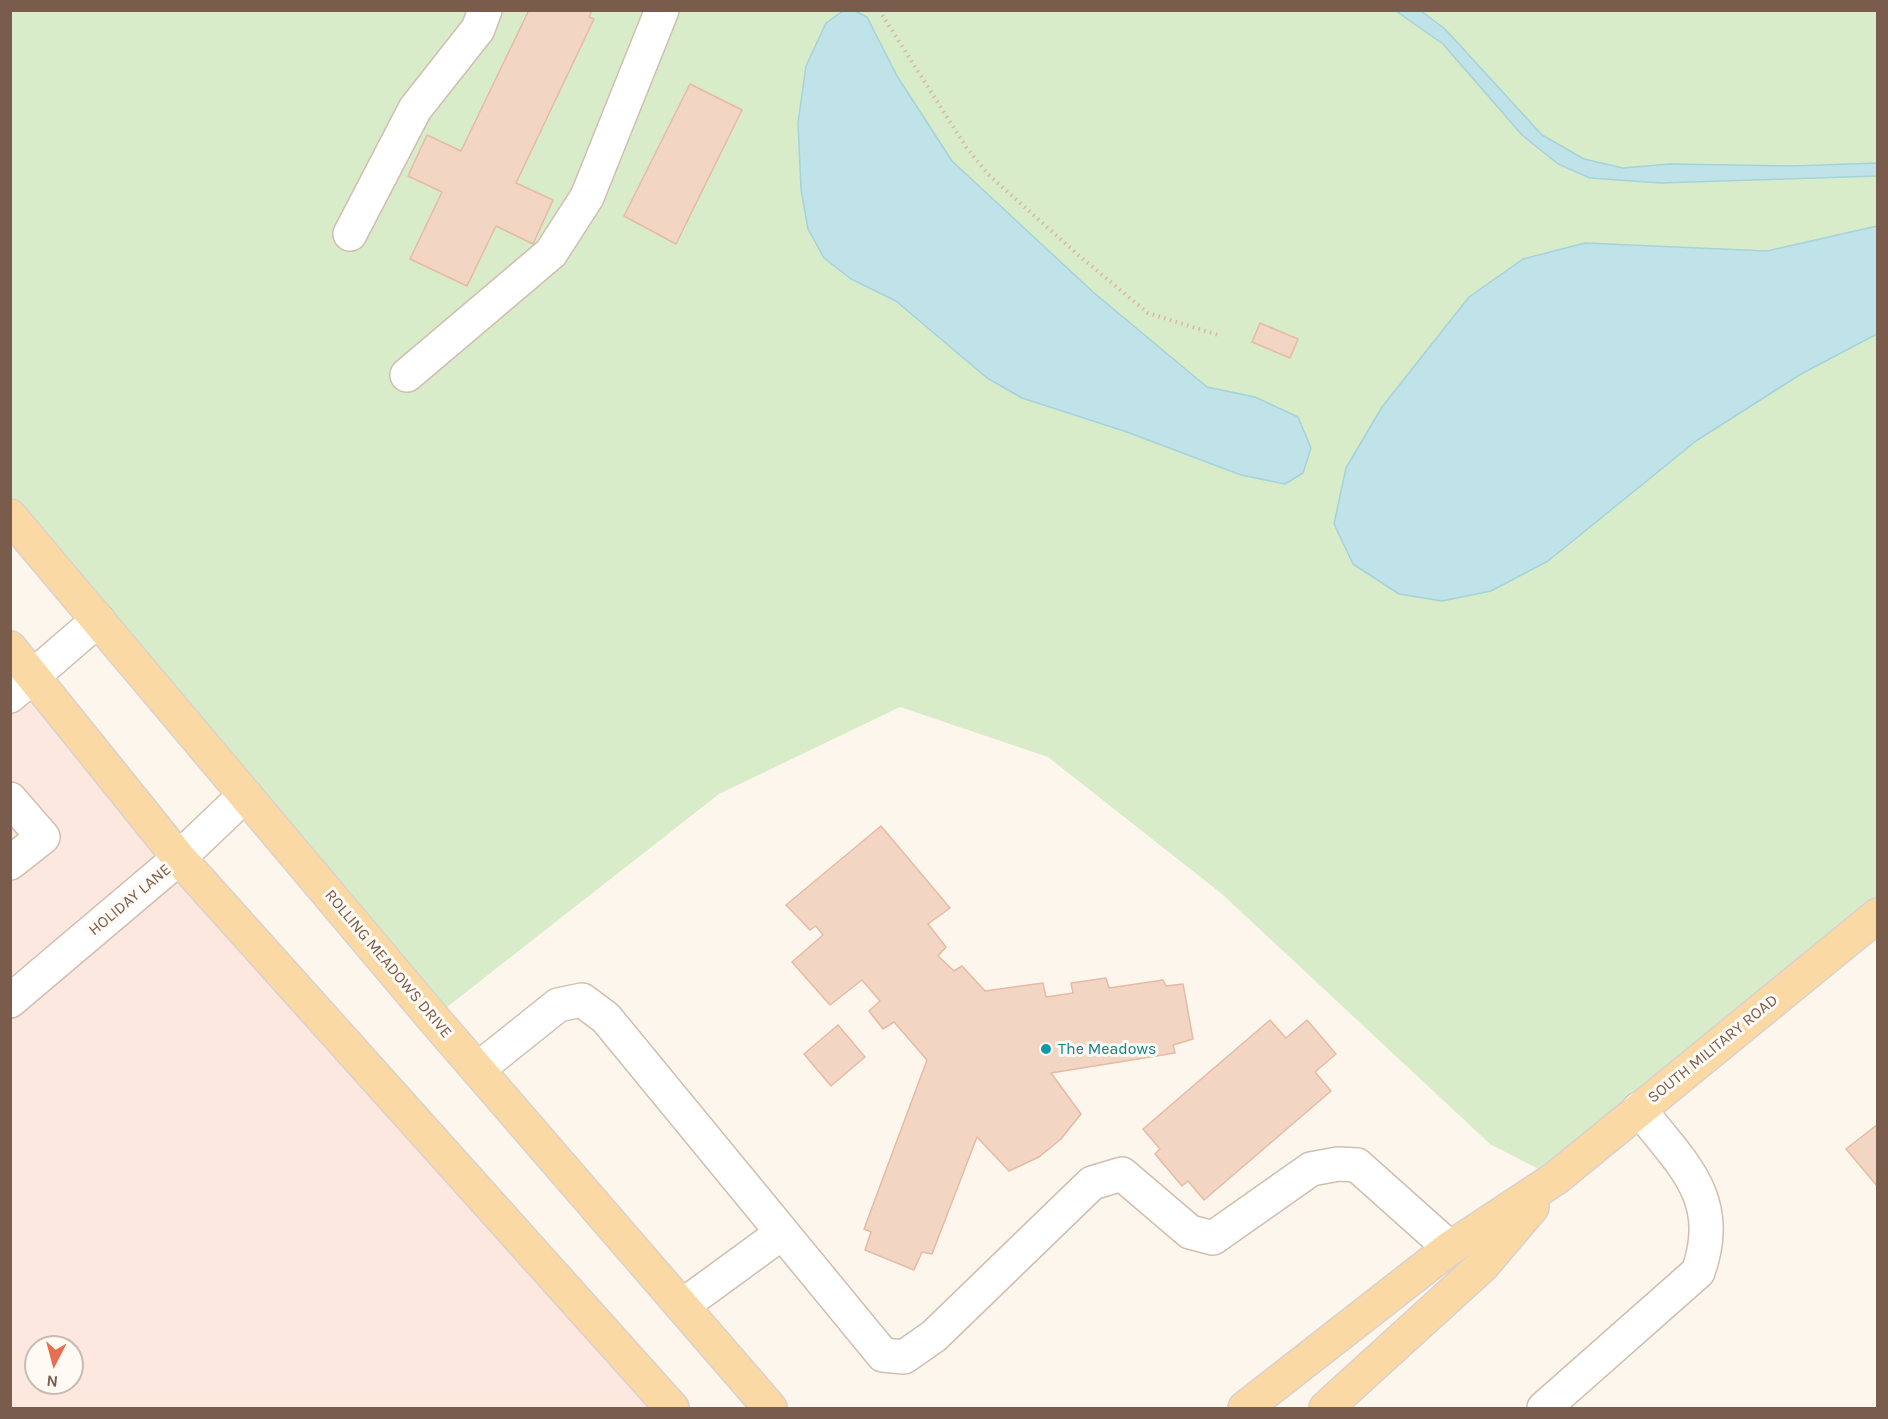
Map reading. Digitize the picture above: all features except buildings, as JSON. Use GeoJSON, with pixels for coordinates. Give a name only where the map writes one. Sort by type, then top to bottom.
{"type":"FeatureCollection","features":[{"type":"Feature","properties":{"kind":"main road","name":"ROLLING MEADOWS DRIVE"},"geometry":{"type":"LineString","coordinates":[[10,516],[478,1069],[770,1408]]}},
{"type":"Feature","properties":{"kind":"main road"},"geometry":{"type":"LineString","coordinates":[[10,648],[22,686],[672,1408]]}},
{"type":"Feature","properties":{"kind":"main road","name":"SOUTH MILITARY ROAD"},"geometry":{"type":"LineString","coordinates":[[1245,1408],[1450,1248],[1556,1178],[1875,920]]}},
{"type":"Feature","properties":{"kind":"main road","name":"SOUTH MILITARY ROAD"},"geometry":{"type":"LineString","coordinates":[[1326,1408],[1482,1266],[1556,1178]]}},
{"type":"Feature","properties":{"kind":"street"},"geometry":{"type":"LineString","coordinates":[[350,234],[415,109],[478,29],[485,10]]}},
{"type":"Feature","properties":{"kind":"street"},"geometry":{"type":"LineString","coordinates":[[407,375],[551,253],[587,197],[662,10]]}},
{"type":"Feature","properties":{"kind":"street"},"geometry":{"type":"LineString","coordinates":[[22,686],[98,620]]}},
{"type":"Feature","properties":{"kind":"street","name":"HOLIDAY LANE"},"geometry":{"type":"LineString","coordinates":[[10,1001],[178,858],[245,795]]}},
{"type":"Feature","properties":{"kind":"street"},"geometry":{"type":"LineString","coordinates":[[10,800],[43,837],[10,863]]}},
{"type":"Feature","properties":{"kind":"street"},"geometry":{"type":"LineString","coordinates":[[478,1069],[558,1005],[582,1000],[606,1018],[883,1355],[904,1357],[934,1336],[1092,1183],[1122,1174],[1190,1232],[1213,1238],[1311,1169],[1338,1164],[1358,1165],[1450,1248]]}},
{"type":"Feature","properties":{"kind":"street"},"geometry":{"type":"LineString","coordinates":[[1544,1408],[1698,1272],[1706,1249],[1708,1221],[1695,1181],[1639,1109]]}},
{"type":"Feature","properties":{"kind":"street"},"geometry":{"type":"LineString","coordinates":[[682,1306],[782,1233]]}},
{"type":"Feature","properties":{"kind":"path"},"geometry":{"type":"LineString","coordinates":[[879,10],[966,147],[989,176],[1148,313],[1218,335]]}},
{"type":"Feature","properties":{"kind":"shaded area"},"geometry":{"type":"Polygon","coordinates":[[[10,648],[672,1408],[11,1408],[10,648]]]}},
{"type":"Feature","properties":{"kind":"green space"},"geometry":{"type":"Polygon","coordinates":[[[10,11],[1877,11],[1877,915],[1556,1178],[1490,1144],[1222,894],[1048,757],[900,707],[719,794],[433,1018],[11,516],[10,11]]]}},
{"type":"Feature","properties":{"kind":"water"},"geometry":{"type":"Polygon","coordinates":[[[844,10],[855,11],[867,17],[897,76],[952,161],[1093,292],[1207,387],[1255,397],[1298,417],[1311,448],[1303,473],[1285,484],[1241,475],[1127,432],[1022,398],[987,378],[896,301],[851,279],[824,258],[808,229],[801,189],[798,123],[806,66],[826,23],[844,10]]]}},
{"type":"Feature","properties":{"kind":"water"},"geometry":{"type":"Polygon","coordinates":[[[1396,11],[1421,11],[1445,29],[1542,135],[1584,159],[1623,168],[1670,164],[1793,166],[1877,163],[1877,176],[1661,183],[1590,178],[1558,164],[1522,135],[1443,44],[1396,11]]]}},
{"type":"Feature","properties":{"kind":"water"},"geometry":{"type":"Polygon","coordinates":[[[1877,226],[1877,334],[1801,374],[1696,441],[1548,561],[1491,591],[1442,601],[1399,594],[1353,564],[1334,524],[1346,468],[1382,407],[1469,297],[1523,259],[1585,243],[1767,251],[1877,226]]]}},
{"type":"Feature","properties":{"kind":"place","name":"The Meadows"},"geometry":{"type":"Point","coordinates":[1046,1049]}}]}
